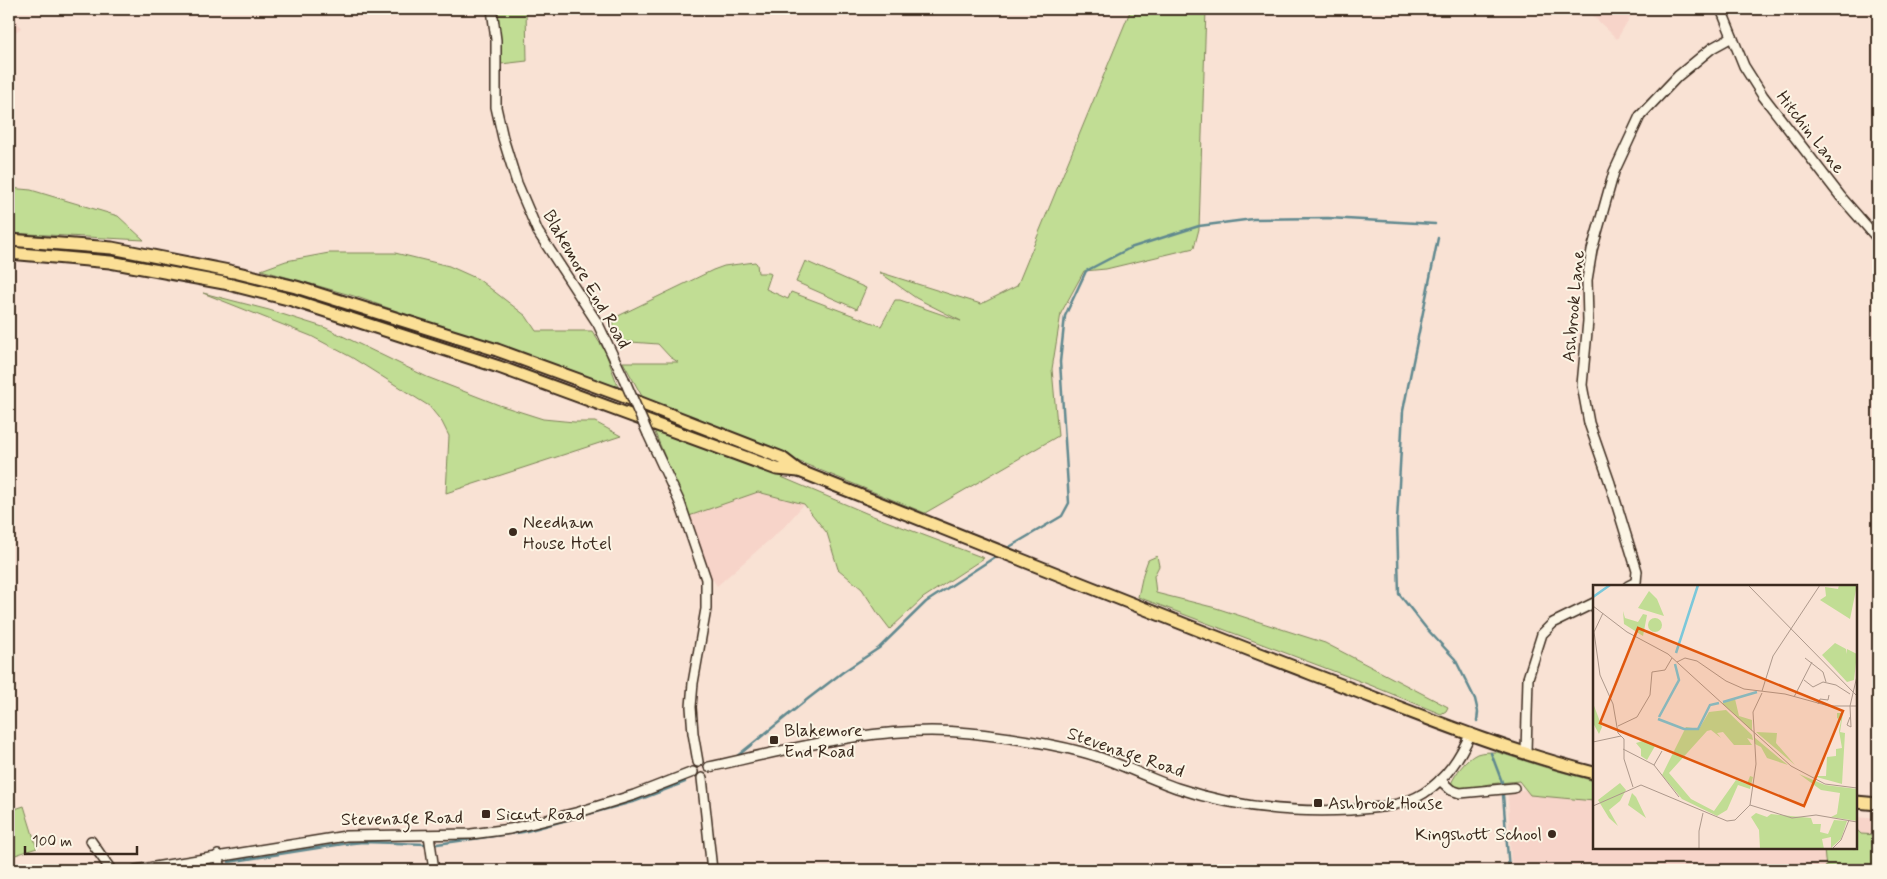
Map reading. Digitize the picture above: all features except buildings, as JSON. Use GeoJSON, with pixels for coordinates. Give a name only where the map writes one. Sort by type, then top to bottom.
{"type":"FeatureCollection","features":[{"type":"Feature","properties":{"kind":"main road"},"geometry":{"type":"LineString","coordinates":[[9,240],[112,248],[234,272],[296,287],[497,350],[620,394],[782,458],[799,471],[1256,653],[1471,733],[1593,773]]}},
{"type":"Feature","properties":{"kind":"main road"},"geometry":{"type":"LineString","coordinates":[[9,253],[110,262],[224,283],[292,300],[499,367],[777,469],[799,471]]}},
{"type":"Feature","properties":{"kind":"main road"},"geometry":{"type":"LineString","coordinates":[[1857,802],[1878,804]]}},
{"type":"Feature","properties":{"kind":"street","name":"Blakemore End Road"},"geometry":{"type":"LineString","coordinates":[[492,9],[496,40],[496,107],[503,138],[517,183],[538,232],[598,324],[680,503],[706,579],[706,609],[693,683],[691,707],[698,762]]}},
{"type":"Feature","properties":{"kind":"street"},"geometry":{"type":"LineString","coordinates":[[1721,9],[1732,37]]}},
{"type":"Feature","properties":{"kind":"street","name":"Hitchin Lane"},"geometry":{"type":"LineString","coordinates":[[1732,37],[1744,66],[1763,96],[1841,197],[1878,238]]}},
{"type":"Feature","properties":{"kind":"street","name":"Ashbrook Lane"},"geometry":{"type":"LineString","coordinates":[[1630,585],[1636,582],[1637,571],[1610,482],[1589,423],[1582,385],[1588,321],[1587,280],[1592,250],[1614,172],[1640,116],[1678,76],[1712,48],[1732,37]]}},
{"type":"Feature","properties":{"kind":"street"},"geometry":{"type":"LineString","coordinates":[[1526,752],[1528,678],[1542,634],[1553,623],[1593,603]]}},
{"type":"Feature","properties":{"kind":"street","name":"Stevenage Road"},"geometry":{"type":"LineString","coordinates":[[709,767],[853,737],[905,732],[967,732],[1018,738],[1083,752],[1203,796],[1258,807],[1314,812],[1393,806],[1423,794],[1440,780],[1454,764],[1471,733]]}},
{"type":"Feature","properties":{"kind":"street"},"geometry":{"type":"LineString","coordinates":[[702,761],[709,767],[709,772],[702,778],[698,778],[693,772],[694,764],[702,761]]}},
{"type":"Feature","properties":{"kind":"street","name":"Stevenage Road"},"geometry":{"type":"LineString","coordinates":[[136,870],[346,836],[471,834],[521,827],[634,795],[693,772]]}},
{"type":"Feature","properties":{"kind":"street"},"geometry":{"type":"LineString","coordinates":[[702,778],[712,870]]}},
{"type":"Feature","properties":{"kind":"street"},"geometry":{"type":"LineString","coordinates":[[1440,780],[1451,790],[1460,793],[1514,788]]}},
{"type":"Feature","properties":{"kind":"street"},"geometry":{"type":"LineString","coordinates":[[430,835],[434,870]]}},
{"type":"Feature","properties":{"kind":"street"},"geometry":{"type":"LineString","coordinates":[[91,841],[111,870]]}},
{"type":"Feature","properties":{"kind":"street"},"geometry":{"type":"LineString","coordinates":[[218,856],[221,870]]}},
{"type":"Feature","properties":{"kind":"shaded area"},"geometry":{"type":"Polygon","coordinates":[[[9,9],[21,28],[9,37],[9,9]]]}},
{"type":"Feature","properties":{"kind":"shaded area"},"geometry":{"type":"Polygon","coordinates":[[[1586,9],[1635,9],[1617,39],[1586,9]]]}},
{"type":"Feature","properties":{"kind":"shaded area"},"geometry":{"type":"Polygon","coordinates":[[[758,492],[804,504],[784,527],[717,586],[713,580],[708,580],[687,517],[758,492]]]}},
{"type":"Feature","properties":{"kind":"shaded area","name":"Kingshott School"},"geometry":{"type":"Polygon","coordinates":[[[1523,790],[1593,796],[1593,849],[1857,849],[1857,817],[1878,819],[1878,870],[1511,870],[1508,795],[1523,790]]]}},
{"type":"Feature","properties":{"kind":"green space"},"geometry":{"type":"Polygon","coordinates":[[[495,9],[526,9],[527,61],[501,64],[495,9]]]}},
{"type":"Feature","properties":{"kind":"green space"},"geometry":{"type":"Polygon","coordinates":[[[1131,9],[1206,9],[1199,229],[1194,248],[1106,269],[1084,271],[1061,313],[1052,369],[1058,436],[925,513],[643,398],[623,362],[678,362],[670,357],[658,344],[617,341],[613,334],[614,318],[724,266],[755,262],[758,273],[771,274],[766,289],[788,299],[791,292],[881,326],[895,300],[900,300],[961,321],[916,298],[879,272],[981,304],[1017,286],[1131,9]]]}},
{"type":"Feature","properties":{"kind":"green space"},"geometry":{"type":"Polygon","coordinates":[[[9,188],[31,190],[118,216],[144,240],[9,233],[9,188]]]}},
{"type":"Feature","properties":{"kind":"green space"},"geometry":{"type":"Polygon","coordinates":[[[329,253],[395,253],[449,266],[478,279],[526,316],[536,331],[592,331],[605,351],[619,389],[354,296],[261,270],[286,261],[329,253]]]}},
{"type":"Feature","properties":{"kind":"green space"},"geometry":{"type":"Polygon","coordinates":[[[805,261],[866,288],[857,309],[796,282],[805,261]]]}},
{"type":"Feature","properties":{"kind":"green space"},"geometry":{"type":"Polygon","coordinates":[[[203,293],[269,310],[326,328],[427,377],[499,405],[543,419],[595,422],[621,436],[446,493],[449,436],[442,422],[429,406],[351,357],[311,336],[203,293]]]}},
{"type":"Feature","properties":{"kind":"green space"},"geometry":{"type":"Polygon","coordinates":[[[654,430],[772,473],[873,516],[984,558],[923,598],[890,629],[862,589],[838,569],[827,533],[804,504],[758,492],[689,516],[654,430]]]}},
{"type":"Feature","properties":{"kind":"green space"},"geometry":{"type":"Polygon","coordinates":[[[1157,556],[1159,566],[1154,576],[1156,593],[1216,608],[1325,643],[1448,707],[1446,711],[1441,714],[1138,597],[1148,560],[1157,556]]]}},
{"type":"Feature","properties":{"kind":"green space"},"geometry":{"type":"Polygon","coordinates":[[[1497,752],[1593,781],[1593,801],[1530,795],[1519,781],[1489,784],[1461,790],[1451,784],[1461,767],[1473,756],[1481,753],[1497,752]]]}},
{"type":"Feature","properties":{"kind":"green space"},"geometry":{"type":"Polygon","coordinates":[[[24,806],[37,848],[9,857],[9,811],[24,806]]]}},
{"type":"Feature","properties":{"kind":"green space"},"geometry":{"type":"Polygon","coordinates":[[[1857,830],[1861,834],[1878,835],[1878,870],[1826,870],[1824,849],[1857,849],[1857,830]]]}},
{"type":"Feature","properties":{"kind":"waterway"},"geometry":{"type":"LineString","coordinates":[[1006,549],[1062,516],[1069,503],[1060,362],[1065,316],[1086,271],[1130,248],[1199,226],[1253,219],[1328,218],[1435,224]]}},
{"type":"Feature","properties":{"kind":"waterway"},"geometry":{"type":"LineString","coordinates":[[1438,238],[1403,411],[1397,521],[1399,594],[1426,628],[1455,659],[1475,699],[1478,712],[1477,721]]}},
{"type":"Feature","properties":{"kind":"waterway"},"geometry":{"type":"LineString","coordinates":[[736,757],[843,672],[879,648],[926,602],[998,555]]}},
{"type":"Feature","properties":{"kind":"waterway"},"geometry":{"type":"LineString","coordinates":[[1491,753],[1502,782]]}},
{"type":"Feature","properties":{"kind":"waterway"},"geometry":{"type":"LineString","coordinates":[[437,844],[523,832],[636,801],[685,782]]}},
{"type":"Feature","properties":{"kind":"waterway"},"geometry":{"type":"LineString","coordinates":[[1503,795],[1509,870]]}},
{"type":"Feature","properties":{"kind":"waterway"},"geometry":{"type":"LineString","coordinates":[[229,862],[363,842],[427,844]]}},
{"type":"Feature","properties":{"kind":"waterway"},"geometry":{"type":"LineString","coordinates":[[179,870],[212,865]]}},
{"type":"Feature","properties":{"kind":"place","name":"Needham House Hotel"},"geometry":{"type":"Point","coordinates":[513,532]}},
{"type":"Feature","properties":{"kind":"place","name":"Blakemore End Road"},"geometry":{"type":"Point","coordinates":[774,740]}},
{"type":"Feature","properties":{"kind":"place","name":"Ashbrook House"},"geometry":{"type":"Point","coordinates":[1318,803]}},
{"type":"Feature","properties":{"kind":"place","name":"Siccut Road"},"geometry":{"type":"Point","coordinates":[486,814]}},
{"type":"Feature","properties":{"kind":"place","name":"Kingshott School"},"geometry":{"type":"Point","coordinates":[1552,834]}}]}
